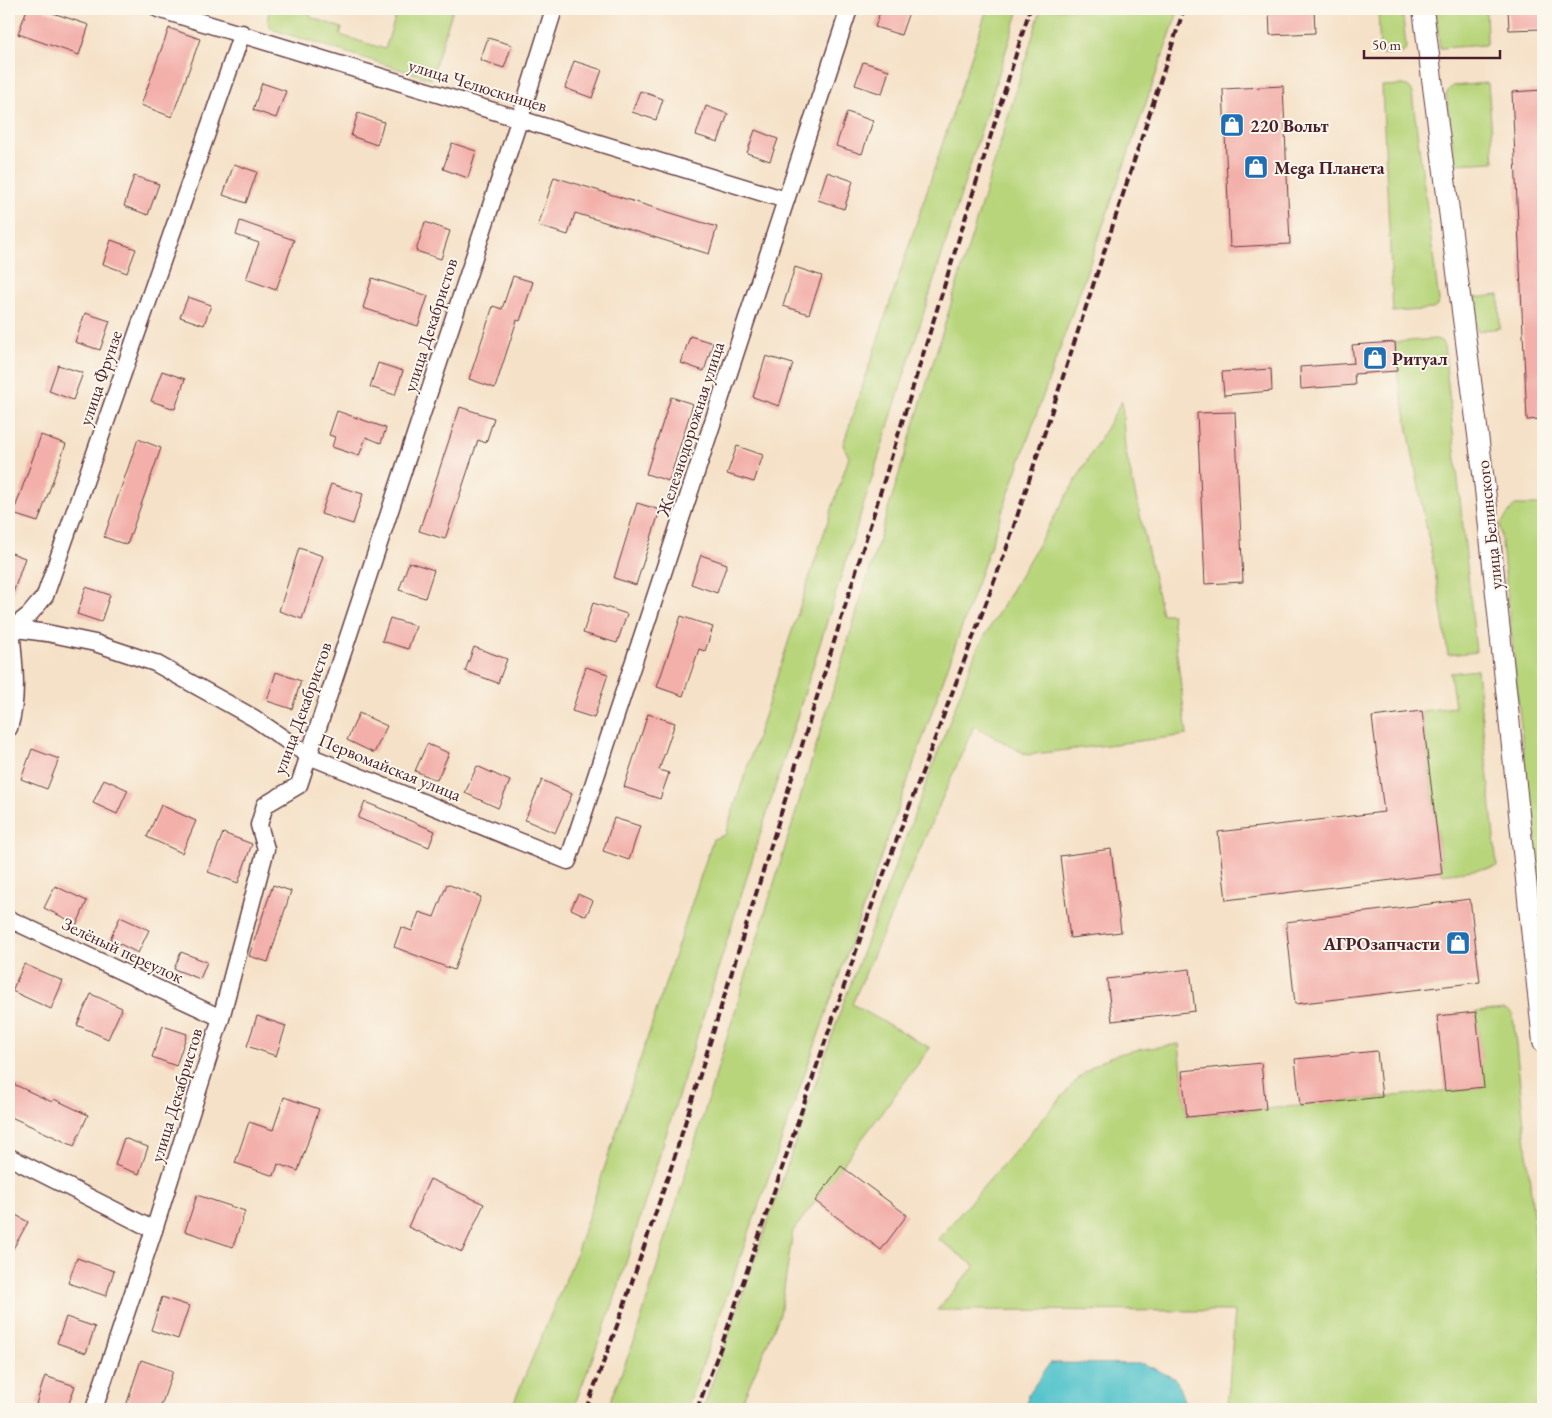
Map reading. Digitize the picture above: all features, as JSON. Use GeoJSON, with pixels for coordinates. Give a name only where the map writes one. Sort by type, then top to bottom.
{"type":"FeatureCollection","features":[{"type":"Feature","properties":{"kind":"street","name":"улица Челюскинцев"},"geometry":{"type":"LineString","coordinates":[[158,9],[786,200]]}},
{"type":"Feature","properties":{"kind":"street","name":"улица Декабристов"},"geometry":{"type":"LineString","coordinates":[[94,1409],[154,1230],[221,1018],[266,849],[259,826],[265,805],[299,786],[520,118],[554,9]]}},
{"type":"Feature","properties":{"kind":"street","name":"Железнодорожная улица"},"geometry":{"type":"LineString","coordinates":[[568,861],[849,9]]}},
{"type":"Feature","properties":{"kind":"street","name":"улица Белинского"},"geometry":{"type":"LineString","coordinates":[[1423,9],[1485,489],[1543,1042]]}},
{"type":"Feature","properties":{"kind":"street","name":"улица Фрунзе"},"geometry":{"type":"LineString","coordinates":[[10,629],[29,615],[46,596],[242,33]]}},
{"type":"Feature","properties":{"kind":"street"},"geometry":{"type":"LineString","coordinates":[[9,728],[13,715],[15,670],[10,629]]}},
{"type":"Feature","properties":{"kind":"street","name":"Первомайская улица"},"geometry":{"type":"LineString","coordinates":[[10,629],[47,633],[95,643],[155,663],[254,718],[309,756],[568,861]]}},
{"type":"Feature","properties":{"kind":"street","name":"Зелёный переулок"},"geometry":{"type":"LineString","coordinates":[[9,919],[221,1018]]}},
{"type":"Feature","properties":{"kind":"street"},"geometry":{"type":"LineString","coordinates":[[9,1157],[154,1230]]}},
{"type":"Feature","properties":{"kind":"green space"},"geometry":{"type":"Polygon","coordinates":[[[270,9],[313,9],[310,17],[342,28],[340,35],[385,49],[396,15],[380,9],[415,9],[423,11],[424,9],[453,9],[431,79],[274,30],[268,21],[270,9]]]}},
{"type":"Feature","properties":{"kind":"green space"},"geometry":{"type":"Polygon","coordinates":[[[987,9],[1019,9],[613,1304],[573,1409],[511,1409],[575,1257],[713,839],[725,835],[849,457],[843,445],[987,9]]]}},
{"type":"Feature","properties":{"kind":"green space"},"geometry":{"type":"Polygon","coordinates":[[[1041,9],[1179,9],[687,1409],[607,1409],[635,1339],[1041,9]]]}},
{"type":"Feature","properties":{"kind":"green space"},"geometry":{"type":"Polygon","coordinates":[[[1378,9],[1402,9],[1406,46],[1405,51],[1400,54],[1380,54],[1378,9]]]}},
{"type":"Feature","properties":{"kind":"green space"},"geometry":{"type":"Polygon","coordinates":[[[1435,9],[1486,9],[1487,42],[1485,45],[1440,48],[1435,9]]]}},
{"type":"Feature","properties":{"kind":"green space"},"geometry":{"type":"Polygon","coordinates":[[[1488,83],[1494,162],[1455,164],[1446,94],[1452,86],[1488,83]]]}},
{"type":"Feature","properties":{"kind":"green space"},"geometry":{"type":"Polygon","coordinates":[[[1404,85],[1409,87],[1412,93],[1439,301],[1433,309],[1393,312],[1382,86],[1404,85]]]}},
{"type":"Feature","properties":{"kind":"green space"},"geometry":{"type":"Polygon","coordinates":[[[1499,295],[1500,328],[1477,331],[1473,298],[1499,295]]]}},
{"type":"Feature","properties":{"kind":"green space"},"geometry":{"type":"Polygon","coordinates":[[[1436,339],[1441,341],[1444,346],[1476,652],[1448,655],[1439,594],[1397,371],[1395,342],[1436,339]]]}},
{"type":"Feature","properties":{"kind":"green space"},"geometry":{"type":"Polygon","coordinates":[[[1122,401],[1125,448],[1162,614],[1172,614],[1187,735],[1027,755],[974,726],[852,1004],[930,1048],[793,1231],[780,1314],[739,1409],[703,1409],[842,1007],[976,651],[1122,401]]]}},
{"type":"Feature","properties":{"kind":"green space"},"geometry":{"type":"Polygon","coordinates":[[[1515,505],[1543,505],[1543,939],[1500,525],[1515,505]]]}},
{"type":"Feature","properties":{"kind":"green space"},"geometry":{"type":"Polygon","coordinates":[[[1477,670],[1497,867],[1442,874],[1422,711],[1455,707],[1450,673],[1477,670]]]}},
{"type":"Feature","properties":{"kind":"green space"},"geometry":{"type":"Polygon","coordinates":[[[1504,1009],[1513,1015],[1543,1313],[1543,1409],[1227,1409],[1235,1311],[937,1310],[975,1266],[938,1239],[1073,1084],[1103,1060],[1131,1051],[1179,1044],[1187,1117],[1483,1087],[1476,1012],[1504,1009]]]}},
{"type":"Feature","properties":{"kind":"water"},"geometry":{"type":"Polygon","coordinates":[[[1050,1363],[1144,1364],[1176,1379],[1187,1409],[1026,1409],[1028,1395],[1050,1363]]]}},
{"type":"Feature","properties":{"kind":"building"},"geometry":{"type":"Polygon","coordinates":[[[27,9],[41,9],[89,25],[79,55],[18,34],[27,9]]]}},
{"type":"Feature","properties":{"kind":"building"},"geometry":{"type":"Polygon","coordinates":[[[881,9],[910,9],[901,35],[875,27],[881,9]]]}},
{"type":"Feature","properties":{"kind":"building"},"geometry":{"type":"Polygon","coordinates":[[[1269,9],[1314,9],[1315,33],[1270,35],[1269,9]]]}},
{"type":"Feature","properties":{"kind":"building"},"geometry":{"type":"Polygon","coordinates":[[[1508,9],[1541,9],[1542,29],[1509,30],[1508,9]]]}},
{"type":"Feature","properties":{"kind":"building"},"geometry":{"type":"Polygon","coordinates":[[[169,28],[200,39],[172,117],[141,105],[169,28]]]}},
{"type":"Feature","properties":{"kind":"building"},"geometry":{"type":"Polygon","coordinates":[[[488,38],[512,45],[504,68],[480,60],[488,38]]]}},
{"type":"Feature","properties":{"kind":"building"},"geometry":{"type":"Polygon","coordinates":[[[574,61],[602,70],[592,98],[565,88],[574,61]]]}},
{"type":"Feature","properties":{"kind":"building"},"geometry":{"type":"Polygon","coordinates":[[[863,62],[889,70],[882,94],[855,85],[863,62]]]}},
{"type":"Feature","properties":{"kind":"building"},"geometry":{"type":"Polygon","coordinates":[[[262,83],[286,91],[276,118],[253,110],[262,83]]]}},
{"type":"Feature","properties":{"kind":"building"},"geometry":{"type":"Polygon","coordinates":[[[1283,86],[1290,244],[1230,247],[1223,89],[1283,86]]]}},
{"type":"Feature","properties":{"kind":"building"},"geometry":{"type":"Polygon","coordinates":[[[1543,90],[1543,419],[1527,420],[1512,92],[1543,90]]]}},
{"type":"Feature","properties":{"kind":"building"},"geometry":{"type":"Polygon","coordinates":[[[640,91],[663,99],[656,120],[632,112],[640,91]]]}},
{"type":"Feature","properties":{"kind":"building"},"geometry":{"type":"Polygon","coordinates":[[[706,106],[728,114],[718,142],[696,135],[706,106]]]}},
{"type":"Feature","properties":{"kind":"building"},"geometry":{"type":"Polygon","coordinates":[[[847,112],[873,121],[862,154],[836,146],[847,112]]]}},
{"type":"Feature","properties":{"kind":"building"},"geometry":{"type":"Polygon","coordinates":[[[358,113],[384,122],[377,145],[351,136],[358,113]]]}},
{"type":"Feature","properties":{"kind":"building"},"geometry":{"type":"Polygon","coordinates":[[[755,130],[778,139],[770,161],[747,153],[755,130]]]}},
{"type":"Feature","properties":{"kind":"building"},"geometry":{"type":"Polygon","coordinates":[[[452,143],[476,151],[468,178],[443,169],[452,143]]]}},
{"type":"Feature","properties":{"kind":"building"},"geometry":{"type":"Polygon","coordinates":[[[234,164],[257,172],[246,203],[223,195],[234,164]]]}},
{"type":"Feature","properties":{"kind":"building"},"geometry":{"type":"Polygon","coordinates":[[[827,172],[853,181],[844,209],[818,200],[827,172]]]}},
{"type":"Feature","properties":{"kind":"building"},"geometry":{"type":"Polygon","coordinates":[[[134,176],[159,184],[148,215],[124,206],[134,176]]]}},
{"type":"Feature","properties":{"kind":"building"},"geometry":{"type":"Polygon","coordinates":[[[554,177],[717,227],[709,254],[575,213],[568,235],[538,226],[554,177]]]}},
{"type":"Feature","properties":{"kind":"building"},"geometry":{"type":"Polygon","coordinates":[[[240,221],[294,240],[276,290],[246,279],[259,243],[236,235],[240,221]]]}},
{"type":"Feature","properties":{"kind":"building"},"geometry":{"type":"Polygon","coordinates":[[[425,222],[450,231],[441,259],[416,251],[425,222]]]}},
{"type":"Feature","properties":{"kind":"building"},"geometry":{"type":"Polygon","coordinates":[[[111,240],[136,249],[127,273],[103,264],[111,240]]]}},
{"type":"Feature","properties":{"kind":"building"},"geometry":{"type":"Polygon","coordinates":[[[795,267],[822,276],[809,314],[783,306],[795,267]]]}},
{"type":"Feature","properties":{"kind":"building"},"geometry":{"type":"Polygon","coordinates":[[[513,276],[533,282],[520,321],[517,320],[495,388],[469,379],[493,306],[502,309],[513,276]]]}},
{"type":"Feature","properties":{"kind":"building"},"geometry":{"type":"Polygon","coordinates":[[[372,278],[428,296],[418,326],[363,308],[372,278]]]}},
{"type":"Feature","properties":{"kind":"building"},"geometry":{"type":"Polygon","coordinates":[[[188,297],[211,305],[204,325],[180,317],[188,297]]]}},
{"type":"Feature","properties":{"kind":"building"},"geometry":{"type":"Polygon","coordinates":[[[85,313],[110,321],[100,350],[75,342],[85,313]]]}},
{"type":"Feature","properties":{"kind":"building"},"geometry":{"type":"Polygon","coordinates":[[[690,336],[713,343],[704,371],[681,363],[690,336]]]}},
{"type":"Feature","properties":{"kind":"building"},"geometry":{"type":"Polygon","coordinates":[[[1395,342],[1397,371],[1354,374],[1355,385],[1301,389],[1300,367],[1354,363],[1352,345],[1395,342]]]}},
{"type":"Feature","properties":{"kind":"building"},"geometry":{"type":"Polygon","coordinates":[[[766,356],[793,364],[779,406],[753,397],[766,356]]]}},
{"type":"Feature","properties":{"kind":"building"},"geometry":{"type":"Polygon","coordinates":[[[378,363],[403,371],[395,395],[370,387],[378,363]]]}},
{"type":"Feature","properties":{"kind":"building"},"geometry":{"type":"Polygon","coordinates":[[[58,365],[83,373],[73,400],[49,391],[58,365]]]}},
{"type":"Feature","properties":{"kind":"building"},"geometry":{"type":"Polygon","coordinates":[[[1271,369],[1272,391],[1224,395],[1222,372],[1271,369]]]}},
{"type":"Feature","properties":{"kind":"building"},"geometry":{"type":"Polygon","coordinates":[[[162,371],[185,379],[175,409],[151,401],[162,371]]]}},
{"type":"Feature","properties":{"kind":"building"},"geometry":{"type":"Polygon","coordinates":[[[671,397],[693,404],[669,481],[646,474],[671,397]]]}},
{"type":"Feature","properties":{"kind":"building"},"geometry":{"type":"Polygon","coordinates":[[[460,407],[494,418],[486,443],[478,440],[445,539],[419,531],[460,407]]]}},
{"type":"Feature","properties":{"kind":"building"},"geometry":{"type":"Polygon","coordinates":[[[337,411],[386,428],[381,443],[366,437],[359,456],[332,447],[335,437],[329,435],[337,411]]]}},
{"type":"Feature","properties":{"kind":"building"},"geometry":{"type":"Polygon","coordinates":[[[1235,412],[1243,582],[1205,584],[1197,413],[1235,412]]]}},
{"type":"Feature","properties":{"kind":"building"},"geometry":{"type":"Polygon","coordinates":[[[41,435],[66,444],[38,522],[13,514],[41,435]]]}},
{"type":"Feature","properties":{"kind":"building"},"geometry":{"type":"Polygon","coordinates":[[[138,439],[161,448],[127,545],[104,537],[138,439]]]}},
{"type":"Feature","properties":{"kind":"building"},"geometry":{"type":"Polygon","coordinates":[[[737,446],[763,455],[754,482],[727,474],[737,446]]]}},
{"type":"Feature","properties":{"kind":"building"},"geometry":{"type":"Polygon","coordinates":[[[331,484],[363,494],[353,524],[321,514],[331,484]]]}},
{"type":"Feature","properties":{"kind":"building"},"geometry":{"type":"Polygon","coordinates":[[[637,503],[660,510],[636,585],[614,578],[637,503]]]}},
{"type":"Feature","properties":{"kind":"building"},"geometry":{"type":"Polygon","coordinates":[[[299,548],[323,556],[302,619],[279,611],[299,548]]]}},
{"type":"Feature","properties":{"kind":"building"},"geometry":{"type":"Polygon","coordinates":[[[9,552],[25,558],[11,599],[9,598],[9,552]]]}},
{"type":"Feature","properties":{"kind":"building"},"geometry":{"type":"Polygon","coordinates":[[[701,555],[727,564],[717,593],[691,584],[701,555]]]}},
{"type":"Feature","properties":{"kind":"building"},"geometry":{"type":"Polygon","coordinates":[[[409,562],[434,570],[425,598],[399,590],[409,562]]]}},
{"type":"Feature","properties":{"kind":"building"},"geometry":{"type":"Polygon","coordinates":[[[86,587],[110,595],[101,622],[77,614],[86,587]]]}},
{"type":"Feature","properties":{"kind":"building"},"geometry":{"type":"Polygon","coordinates":[[[593,603],[627,614],[617,643],[583,633],[593,603]]]}},
{"type":"Feature","properties":{"kind":"building"},"geometry":{"type":"Polygon","coordinates":[[[681,616],[713,627],[705,651],[699,649],[683,696],[657,687],[681,616]]]}},
{"type":"Feature","properties":{"kind":"building"},"geometry":{"type":"Polygon","coordinates":[[[390,618],[416,626],[408,649],[382,641],[390,618]]]}},
{"type":"Feature","properties":{"kind":"building"},"geometry":{"type":"Polygon","coordinates":[[[474,647],[507,659],[498,683],[465,671],[474,647]]]}},
{"type":"Feature","properties":{"kind":"building"},"geometry":{"type":"Polygon","coordinates":[[[586,667],[608,674],[594,718],[572,711],[586,667]]]}},
{"type":"Feature","properties":{"kind":"building"},"geometry":{"type":"Polygon","coordinates":[[[276,672],[301,681],[292,709],[267,701],[276,672]]]}},
{"type":"Feature","properties":{"kind":"building"},"geometry":{"type":"Polygon","coordinates":[[[1422,711],[1442,874],[1226,900],[1218,832],[1384,812],[1372,717],[1422,711]]]}},
{"type":"Feature","properties":{"kind":"building"},"geometry":{"type":"Polygon","coordinates":[[[359,713],[387,726],[374,753],[347,740],[359,713]]]}},
{"type":"Feature","properties":{"kind":"building"},"geometry":{"type":"Polygon","coordinates":[[[648,714],[675,723],[659,770],[669,773],[660,799],[624,787],[648,714]]]}},
{"type":"Feature","properties":{"kind":"building"},"geometry":{"type":"Polygon","coordinates":[[[427,744],[449,753],[437,780],[415,771],[427,744]]]}},
{"type":"Feature","properties":{"kind":"building"},"geometry":{"type":"Polygon","coordinates":[[[32,749],[59,759],[47,789],[21,779],[32,749]]]}},
{"type":"Feature","properties":{"kind":"building"},"geometry":{"type":"Polygon","coordinates":[[[477,766],[510,781],[498,808],[465,793],[477,766]]]}},
{"type":"Feature","properties":{"kind":"building"},"geometry":{"type":"Polygon","coordinates":[[[104,779],[128,790],[117,814],[93,803],[104,779]]]}},
{"type":"Feature","properties":{"kind":"building"},"geometry":{"type":"Polygon","coordinates":[[[542,780],[572,794],[555,833],[525,820],[542,780]]]}},
{"type":"Feature","properties":{"kind":"building"},"geometry":{"type":"Polygon","coordinates":[[[365,802],[435,831],[429,847],[358,818],[365,802]]]}},
{"type":"Feature","properties":{"kind":"building"},"geometry":{"type":"Polygon","coordinates":[[[161,805],[196,821],[182,853],[147,837],[161,805]]]}},
{"type":"Feature","properties":{"kind":"building"},"geometry":{"type":"Polygon","coordinates":[[[614,818],[640,826],[629,860],[603,851],[614,818]]]}},
{"type":"Feature","properties":{"kind":"building"},"geometry":{"type":"Polygon","coordinates":[[[223,833],[252,844],[238,883],[208,872],[223,833]]]}},
{"type":"Feature","properties":{"kind":"building"},"geometry":{"type":"Polygon","coordinates":[[[1111,849],[1121,932],[1070,938],[1060,856],[1111,849]]]}},
{"type":"Feature","properties":{"kind":"building"},"geometry":{"type":"Polygon","coordinates":[[[447,884],[481,897],[454,970],[394,947],[401,927],[412,931],[419,912],[434,917],[447,884]]]}},
{"type":"Feature","properties":{"kind":"building"},"geometry":{"type":"Polygon","coordinates":[[[273,885],[291,891],[268,962],[249,956],[273,885]]]}},
{"type":"Feature","properties":{"kind":"building"},"geometry":{"type":"Polygon","coordinates":[[[55,886],[87,901],[77,924],[44,908],[55,886]]]}},
{"type":"Feature","properties":{"kind":"building"},"geometry":{"type":"Polygon","coordinates":[[[578,894],[593,901],[586,916],[571,909],[578,894]]]}},
{"type":"Feature","properties":{"kind":"building"},"geometry":{"type":"Polygon","coordinates":[[[1470,899],[1480,982],[1295,1004],[1286,922],[1470,899]]]}},
{"type":"Feature","properties":{"kind":"building"},"geometry":{"type":"Polygon","coordinates":[[[120,917],[149,930],[138,953],[110,939],[120,917]]]}},
{"type":"Feature","properties":{"kind":"building"},"geometry":{"type":"Polygon","coordinates":[[[181,952],[207,962],[200,979],[174,969],[181,952]]]}},
{"type":"Feature","properties":{"kind":"building"},"geometry":{"type":"Polygon","coordinates":[[[24,964],[63,981],[51,1009],[12,991],[24,964]]]}},
{"type":"Feature","properties":{"kind":"building"},"geometry":{"type":"Polygon","coordinates":[[[1190,969],[1195,1011],[1112,1021],[1107,979],[1190,969]]]}},
{"type":"Feature","properties":{"kind":"building"},"geometry":{"type":"Polygon","coordinates":[[[91,994],[122,1008],[108,1039],[77,1025],[91,994]]]}},
{"type":"Feature","properties":{"kind":"building"},"geometry":{"type":"Polygon","coordinates":[[[1476,1012],[1484,1087],[1445,1091],[1437,1016],[1476,1012]]]}},
{"type":"Feature","properties":{"kind":"building"},"geometry":{"type":"Polygon","coordinates":[[[257,1016],[286,1026],[276,1056],[247,1046],[257,1016]]]}},
{"type":"Feature","properties":{"kind":"building"},"geometry":{"type":"Polygon","coordinates":[[[163,1026],[187,1034],[176,1066],[152,1057],[163,1026]]]}},
{"type":"Feature","properties":{"kind":"building"},"geometry":{"type":"Polygon","coordinates":[[[1377,1051],[1382,1097],[1300,1106],[1295,1059],[1377,1051]]]}},
{"type":"Feature","properties":{"kind":"building"},"geometry":{"type":"Polygon","coordinates":[[[1261,1063],[1266,1109],[1187,1117],[1182,1071],[1261,1063]]]}},
{"type":"Feature","properties":{"kind":"building"},"geometry":{"type":"Polygon","coordinates":[[[9,1082],[52,1102],[54,1099],[88,1115],[74,1146],[9,1116],[9,1082]]]}},
{"type":"Feature","properties":{"kind":"building"},"geometry":{"type":"Polygon","coordinates":[[[284,1097],[319,1109],[298,1171],[278,1164],[274,1176],[235,1163],[249,1122],[273,1130],[284,1097]]]}},
{"type":"Feature","properties":{"kind":"building"},"geometry":{"type":"Polygon","coordinates":[[[124,1138],[148,1147],[139,1174],[115,1165],[124,1138]]]}},
{"type":"Feature","properties":{"kind":"building"},"geometry":{"type":"Polygon","coordinates":[[[841,1166],[907,1215],[881,1250],[815,1201],[841,1166]]]}},
{"type":"Feature","properties":{"kind":"building"},"geometry":{"type":"Polygon","coordinates":[[[430,1179],[484,1204],[462,1252],[408,1227],[430,1179]]]}},
{"type":"Feature","properties":{"kind":"building"},"geometry":{"type":"Polygon","coordinates":[[[197,1195],[245,1211],[233,1247],[185,1231],[197,1195]]]}},
{"type":"Feature","properties":{"kind":"building"},"geometry":{"type":"Polygon","coordinates":[[[9,1211],[28,1222],[9,1256],[9,1211]]]}},
{"type":"Feature","properties":{"kind":"building"},"geometry":{"type":"Polygon","coordinates":[[[77,1258],[114,1271],[106,1296],[68,1283],[77,1258]]]}},
{"type":"Feature","properties":{"kind":"building"},"geometry":{"type":"Polygon","coordinates":[[[162,1297],[189,1306],[178,1339],[151,1330],[162,1297]]]}},
{"type":"Feature","properties":{"kind":"building"},"geometry":{"type":"Polygon","coordinates":[[[66,1317],[95,1327],[86,1353],[57,1343],[66,1317]]]}},
{"type":"Feature","properties":{"kind":"building"},"geometry":{"type":"Polygon","coordinates":[[[141,1360],[173,1371],[160,1409],[125,1409],[141,1360]]]}},
{"type":"Feature","properties":{"kind":"building"},"geometry":{"type":"Polygon","coordinates":[[[45,1376],[75,1386],[67,1409],[52,1409],[36,1404],[45,1376]]]}},
{"type":"Feature","properties":{"kind":"railway"},"geometry":{"type":"LineString","coordinates":[[586,1409],[618,1323],[673,1162],[1030,9]]}},
{"type":"Feature","properties":{"kind":"railway"},"geometry":{"type":"LineString","coordinates":[[697,1409],[722,1344],[868,916],[1006,550],[1184,9]]}},
{"type":"Feature","properties":{"kind":"place","name":"220 Вольт"},"geometry":{"type":"Point","coordinates":[1232,125]}},
{"type":"Feature","properties":{"kind":"place","name":"Mega Планета"},"geometry":{"type":"Point","coordinates":[1256,167]}},
{"type":"Feature","properties":{"kind":"place","name":"Ритуал"},"geometry":{"type":"Point","coordinates":[1375,358]}},
{"type":"Feature","properties":{"kind":"place","name":"АГРОзапчасти"},"geometry":{"type":"Point","coordinates":[1458,943]}}]}
